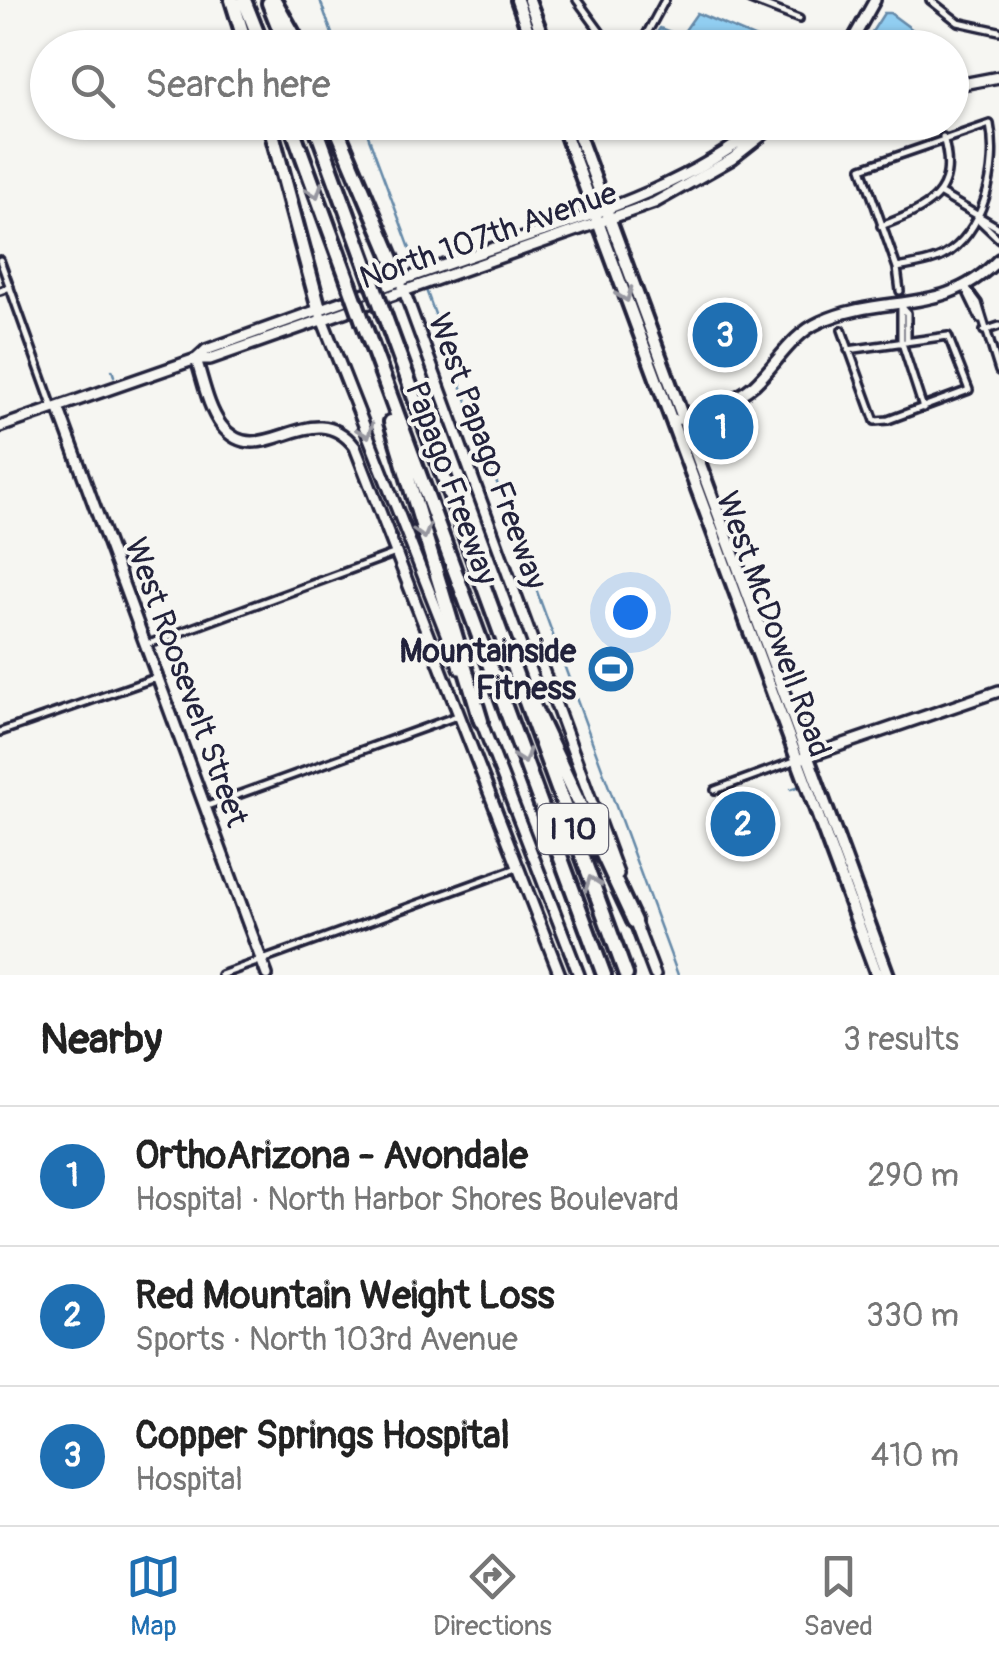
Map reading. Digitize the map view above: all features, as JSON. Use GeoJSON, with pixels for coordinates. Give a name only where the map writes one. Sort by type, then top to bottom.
{"type":"FeatureCollection","features":[{"type":"Feature","properties":{"kind":"highway"},"geometry":{"type":"LineString","coordinates":[[232,0],[242,30]]}},
{"type":"Feature","properties":{"kind":"highway"},"geometry":{"type":"LineString","coordinates":[[244,0],[255,30]]}},
{"type":"Feature","properties":{"kind":"highway"},"geometry":{"type":"LineString","coordinates":[[271,0],[281,30]]}},
{"type":"Feature","properties":{"kind":"highway"},"geometry":{"type":"LineString","coordinates":[[271,0],[290,30]]}},
{"type":"Feature","properties":{"kind":"highway"},"geometry":{"type":"LineString","coordinates":[[273,140],[321,314]]}},
{"type":"Feature","properties":{"kind":"highway","name":"Papago Freeway"},"geometry":{"type":"LineString","coordinates":[[296,140],[604,975]]}},
{"type":"Feature","properties":{"kind":"highway","name":"Papago Freeway"},"geometry":{"type":"LineString","coordinates":[[321,140],[626,975]]}},
{"type":"Feature","properties":{"kind":"highway"},"geometry":{"type":"LineString","coordinates":[[342,140],[409,284]]}},
{"type":"Feature","properties":{"kind":"highway"},"geometry":{"type":"LineString","coordinates":[[369,337],[379,389],[481,721]]}},
{"type":"Feature","properties":{"kind":"highway"},"geometry":{"type":"LineString","coordinates":[[520,684],[538,708],[634,921]]}},
{"type":"Feature","properties":{"kind":"highway"},"geometry":{"type":"LineString","coordinates":[[578,906],[583,939],[596,975]]}},
{"type":"Feature","properties":{"kind":"main road"},"geometry":{"type":"LineString","coordinates":[[516,0],[527,30]]}},
{"type":"Feature","properties":{"kind":"main road"},"geometry":{"type":"LineString","coordinates":[[529,0],[540,30]]}},
{"type":"Feature","properties":{"kind":"main road"},"geometry":{"type":"LineString","coordinates":[[855,30],[875,0]]}},
{"type":"Feature","properties":{"kind":"main road"},"geometry":{"type":"LineString","coordinates":[[969,83],[999,77]]}},
{"type":"Feature","properties":{"kind":"main road","name":"West McDowell Road"},"geometry":{"type":"LineString","coordinates":[[567,140],[678,420]]}},
{"type":"Feature","properties":{"kind":"main road","name":"West McDowell Road"},"geometry":{"type":"LineString","coordinates":[[581,140],[678,420],[838,853],[877,975]]}},
{"type":"Feature","properties":{"kind":"main road","name":"North 107th Avenue"},"geometry":{"type":"LineString","coordinates":[[609,214],[697,170],[740,140]]}},
{"type":"Feature","properties":{"kind":"main road","name":"North 107th Avenue"},"geometry":{"type":"LineString","coordinates":[[0,427],[196,360],[206,350],[688,186],[757,140]]}},
{"type":"Feature","properties":{"kind":"main road","name":"North 107th Avenue"},"geometry":{"type":"LineString","coordinates":[[433,275],[458,272],[538,234],[596,219]]}},
{"type":"Feature","properties":{"kind":"main road"},"geometry":{"type":"LineString","coordinates":[[678,420],[751,388],[793,341],[818,322],[857,310],[936,300],[966,287],[999,259]]}},
{"type":"Feature","properties":{"kind":"main road","name":"West Papago Freeway"},"geometry":{"type":"LineString","coordinates":[[409,284],[656,975]]}},
{"type":"Feature","properties":{"kind":"main road"},"geometry":{"type":"LineString","coordinates":[[321,314],[579,975]]}},
{"type":"Feature","properties":{"kind":"main road"},"geometry":{"type":"LineString","coordinates":[[196,360],[216,416],[234,437],[258,443],[322,426],[348,438],[361,460],[560,975]]}},
{"type":"Feature","properties":{"kind":"main road","name":"West Roosevelt Street"},"geometry":{"type":"LineString","coordinates":[[55,408],[267,975]]}},
{"type":"Feature","properties":{"kind":"main road"},"geometry":{"type":"LineString","coordinates":[[802,758],[999,691]]}},
{"type":"Feature","properties":{"kind":"main road","name":"West McDowell Road"},"geometry":{"type":"LineString","coordinates":[[802,758],[815,807],[866,916],[888,975]]}},
{"type":"Feature","properties":{"kind":"street"},"geometry":{"type":"LineString","coordinates":[[577,0],[599,30]]}},
{"type":"Feature","properties":{"kind":"street"},"geometry":{"type":"LineString","coordinates":[[649,30],[665,0]]}},
{"type":"Feature","properties":{"kind":"street"},"geometry":{"type":"LineString","coordinates":[[750,0],[799,19]]}},
{"type":"Feature","properties":{"kind":"street"},"geometry":{"type":"LineString","coordinates":[[930,0],[958,22],[999,31]]}},
{"type":"Feature","properties":{"kind":"street"},"geometry":{"type":"LineString","coordinates":[[897,268],[942,256],[980,221],[992,198],[998,147],[990,124],[969,130]]}},
{"type":"Feature","properties":{"kind":"street"},"geometry":{"type":"LineString","coordinates":[[900,290],[897,268],[862,168],[935,140]]}},
{"type":"Feature","properties":{"kind":"street"},"geometry":{"type":"LineString","coordinates":[[881,226],[925,208],[939,193],[948,166],[944,140]]}},
{"type":"Feature","properties":{"kind":"street"},"geometry":{"type":"LineString","coordinates":[[939,193],[996,237]]}},
{"type":"Feature","properties":{"kind":"street"},"geometry":{"type":"LineString","coordinates":[[980,221],[998,228],[996,237]]}},
{"type":"Feature","properties":{"kind":"street","name":"West Roosevelt Street"},"geometry":{"type":"LineString","coordinates":[[0,260],[55,408]]}},
{"type":"Feature","properties":{"kind":"street"},"geometry":{"type":"LineString","coordinates":[[966,287],[999,371]]}},
{"type":"Feature","properties":{"kind":"street"},"geometry":{"type":"LineString","coordinates":[[0,294],[11,290]]}},
{"type":"Feature","properties":{"kind":"street"},"geometry":{"type":"LineString","coordinates":[[902,306],[910,340],[905,344]]}},
{"type":"Feature","properties":{"kind":"street"},"geometry":{"type":"LineString","coordinates":[[902,306],[899,328],[923,408]]}},
{"type":"Feature","properties":{"kind":"street"},"geometry":{"type":"LineString","coordinates":[[984,332],[999,326]]}},
{"type":"Feature","properties":{"kind":"street"},"geometry":{"type":"LineString","coordinates":[[899,328],[908,327]]}},
{"type":"Feature","properties":{"kind":"street"},"geometry":{"type":"LineString","coordinates":[[842,330],[848,350],[875,421],[969,390],[948,336],[848,350]]}},
{"type":"Feature","properties":{"kind":"street"},"geometry":{"type":"LineString","coordinates":[[146,645],[396,553]]}},
{"type":"Feature","properties":{"kind":"street"},"geometry":{"type":"LineString","coordinates":[[0,732],[158,678]]}},
{"type":"Feature","properties":{"kind":"street"},"geometry":{"type":"LineString","coordinates":[[207,806],[460,715]]}},
{"type":"Feature","properties":{"kind":"street"},"geometry":{"type":"LineString","coordinates":[[715,790],[802,758]]}},
{"type":"Feature","properties":{"kind":"street"},"geometry":{"type":"LineString","coordinates":[[220,975],[520,867]]}},
{"type":"Feature","properties":{"kind":"water"},"geometry":{"type":"Polygon","coordinates":[[[697,13],[737,30],[685,30],[697,13]]]}},
{"type":"Feature","properties":{"kind":"water"},"geometry":{"type":"Polygon","coordinates":[[[884,13],[890,13],[913,30],[873,30],[884,13]]]}},
{"type":"Feature","properties":{"kind":"waterway"},"geometry":{"type":"LineString","coordinates":[[320,0],[331,30]]}},
{"type":"Feature","properties":{"kind":"waterway"},"geometry":{"type":"LineString","coordinates":[[370,140],[418,270]]}},
{"type":"Feature","properties":{"kind":"waterway"},"geometry":{"type":"LineString","coordinates":[[425,287],[678,975]]}},
{"type":"Feature","properties":{"kind":"waterway"},"geometry":{"type":"LineString","coordinates":[[112,370],[114,376]]}},
{"type":"Feature","properties":{"kind":"waterway"},"geometry":{"type":"LineString","coordinates":[[791,789],[800,786]]}},
{"type":"Feature","properties":{"kind":"place","name":"Copper Springs Hospital"},"geometry":{"type":"Point","coordinates":[725,335]}},
{"type":"Feature","properties":{"kind":"place","name":"OrthoArizona - Avondale"},"geometry":{"type":"Point","coordinates":[721,427]}},
{"type":"Feature","properties":{"kind":"place","name":"Mountainside Fitness"},"geometry":{"type":"Point","coordinates":[611,669]}},
{"type":"Feature","properties":{"kind":"place","name":"Red Mountain Weight Loss"},"geometry":{"type":"Point","coordinates":[743,824]}}]}
